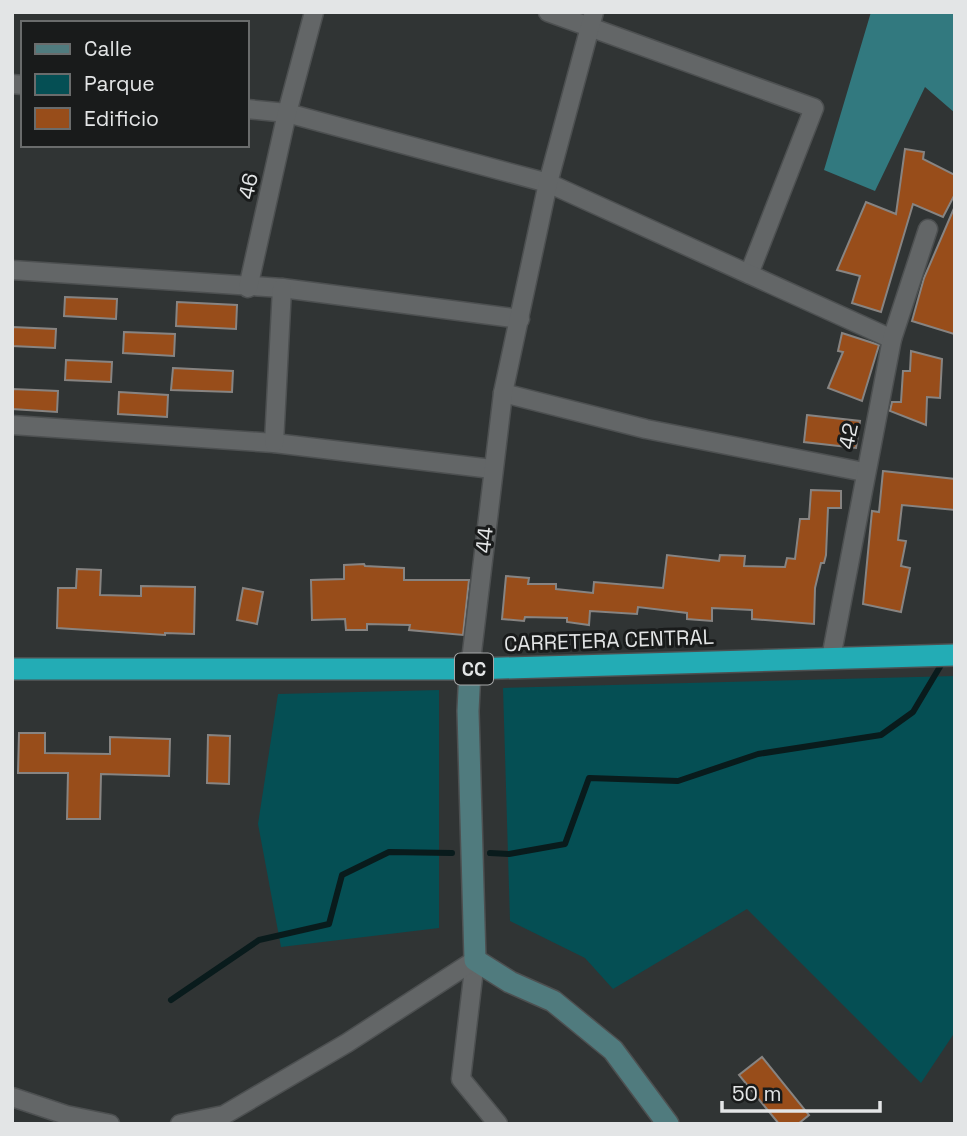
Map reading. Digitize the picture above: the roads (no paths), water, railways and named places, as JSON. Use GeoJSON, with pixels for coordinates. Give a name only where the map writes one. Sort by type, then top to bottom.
{"type":"FeatureCollection","features":[{"type":"Feature","properties":{"kind":"highway","name":"CARRETERA CENTRAL"},"geometry":{"type":"LineString","coordinates":[[12,669],[470,669],[945,655]]}},
{"type":"Feature","properties":{"kind":"street","name":"46"},"geometry":{"type":"LineString","coordinates":[[248,288],[287,113],[314,12]]}},
{"type":"Feature","properties":{"kind":"street"},"geometry":{"type":"LineString","coordinates":[[548,12],[593,19],[814,108],[749,274]]}},
{"type":"Feature","properties":{"kind":"street","name":"44"},"geometry":{"type":"LineString","coordinates":[[498,1124],[461,1079],[475,960],[468,711],[470,669],[503,393],[548,183],[593,19]]}},
{"type":"Feature","properties":{"kind":"street"},"geometry":{"type":"LineString","coordinates":[[248,109],[287,113],[548,183],[892,339]]}},
{"type":"Feature","properties":{"kind":"street","name":"42"},"geometry":{"type":"LineString","coordinates":[[831,658],[864,472],[892,339],[928,229]]}},
{"type":"Feature","properties":{"kind":"street"},"geometry":{"type":"LineString","coordinates":[[12,270],[248,288],[282,288],[520,319]]}},
{"type":"Feature","properties":{"kind":"street"},"geometry":{"type":"LineString","coordinates":[[274,443],[282,288]]}},
{"type":"Feature","properties":{"kind":"street"},"geometry":{"type":"LineString","coordinates":[[503,393],[646,429],[864,472]]}},
{"type":"Feature","properties":{"kind":"street"},"geometry":{"type":"LineString","coordinates":[[12,425],[274,443],[492,470]]}},
{"type":"Feature","properties":{"kind":"street"},"geometry":{"type":"LineString","coordinates":[[180,1124],[224,1115],[347,1043],[475,960],[510,982],[553,1001],[613,1050],[668,1124]]}},
{"type":"Feature","properties":{"kind":"street"},"geometry":{"type":"LineString","coordinates":[[12,1097],[66,1115],[110,1124]]}},
{"type":"Feature","properties":{"kind":"waterway"},"geometry":{"type":"LineString","coordinates":[[490,853],[509,854],[565,844],[589,778],[678,781],[758,754],[881,735],[913,712],[944,660]]}},
{"type":"Feature","properties":{"kind":"waterway"},"geometry":{"type":"LineString","coordinates":[[171,1000],[259,940],[329,924],[342,875],[389,852],[452,853]]}}]}
